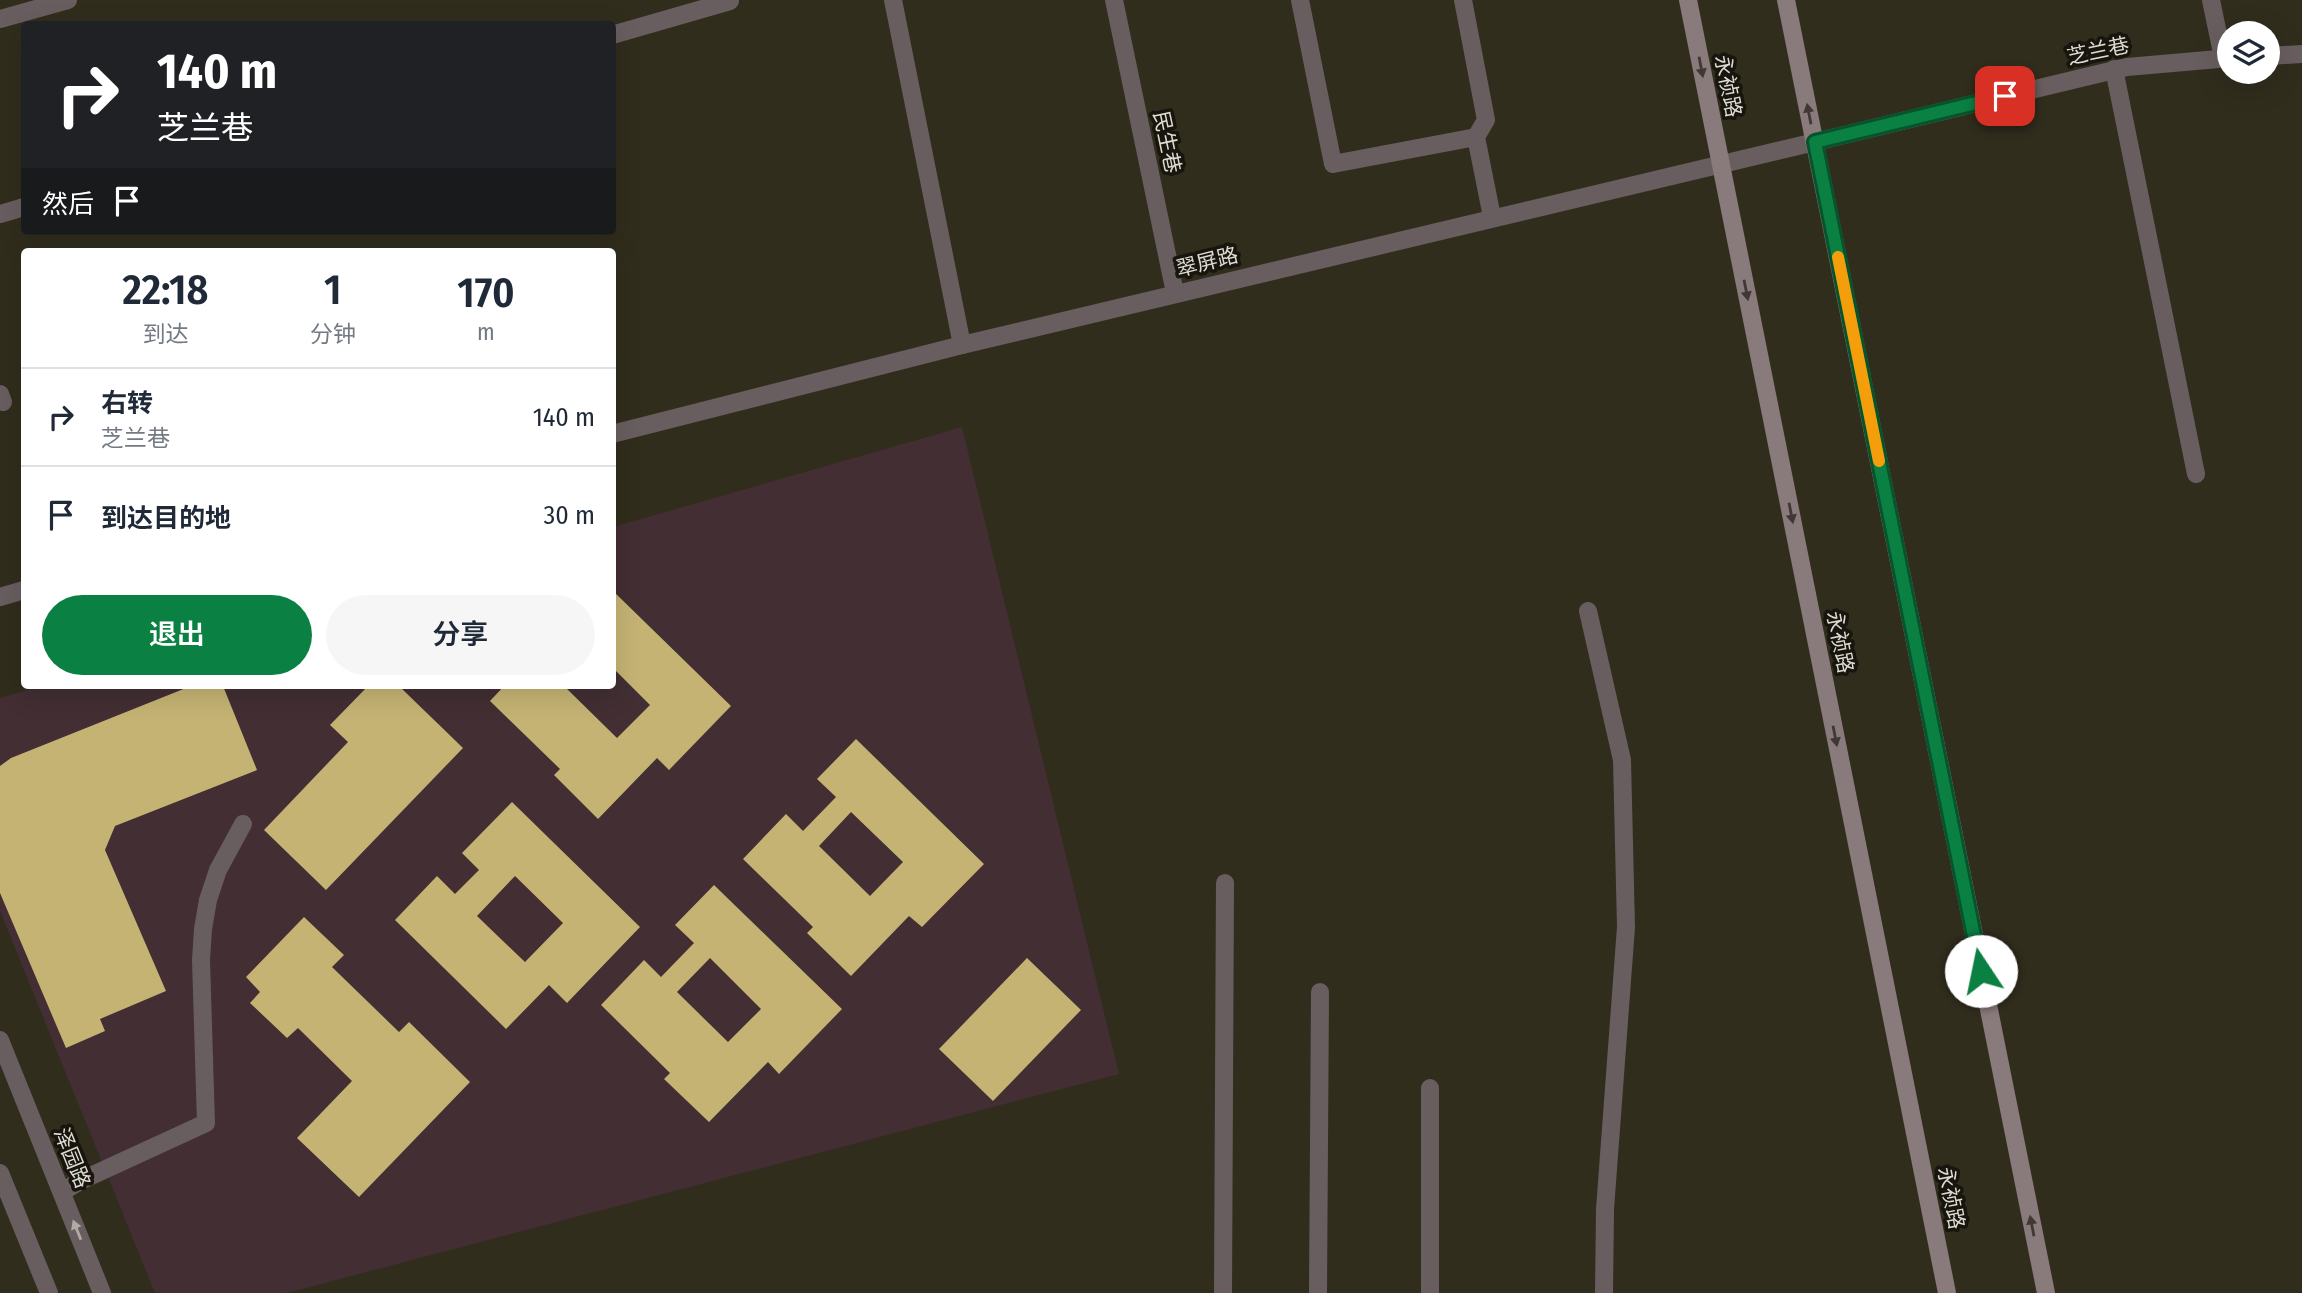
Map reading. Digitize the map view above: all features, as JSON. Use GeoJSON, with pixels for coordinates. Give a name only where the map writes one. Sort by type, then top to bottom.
{"type":"FeatureCollection","features":[{"type":"Feature","properties":{"kind":"main road","name":"永祯路"},"geometry":{"type":"LineString","coordinates":[[1688,0],[1947,1293]]}},
{"type":"Feature","properties":{"kind":"main road"},"geometry":{"type":"LineString","coordinates":[[1786,0],[2046,1293]]}},
{"type":"Feature","properties":{"kind":"street"},"geometry":{"type":"LineString","coordinates":[[0,19],[68,0]]}},
{"type":"Feature","properties":{"kind":"street"},"geometry":{"type":"LineString","coordinates":[[894,0],[961,345]]}},
{"type":"Feature","properties":{"kind":"street","name":"民生巷"},"geometry":{"type":"LineString","coordinates":[[1114,0],[1175,293]]}},
{"type":"Feature","properties":{"kind":"street"},"geometry":{"type":"LineString","coordinates":[[1300,0],[1333,164],[1476,136]]}},
{"type":"Feature","properties":{"kind":"street"},"geometry":{"type":"LineString","coordinates":[[1463,0],[1486,120],[1476,136],[1492,217]]}},
{"type":"Feature","properties":{"kind":"street"},"geometry":{"type":"LineString","coordinates":[[2211,0],[2217,23]]}},
{"type":"Feature","properties":{"kind":"street"},"geometry":{"type":"LineString","coordinates":[[616,34],[730,1]]}},
{"type":"Feature","properties":{"kind":"street"},"geometry":{"type":"LineString","coordinates":[[2280,55],[2302,54]]}},
{"type":"Feature","properties":{"kind":"street","name":"芝兰巷"},"geometry":{"type":"LineString","coordinates":[[1815,142],[2114,69],[2217,59]]}},
{"type":"Feature","properties":{"kind":"street"},"geometry":{"type":"LineString","coordinates":[[2114,69],[2196,474]]}},
{"type":"Feature","properties":{"kind":"street","name":"翠屏路"},"geometry":{"type":"LineString","coordinates":[[616,433],[1175,293],[1815,142]]}},
{"type":"Feature","properties":{"kind":"street"},"geometry":{"type":"LineString","coordinates":[[0,214],[21,208]]}},
{"type":"Feature","properties":{"kind":"street"},"geometry":{"type":"LineString","coordinates":[[0,597],[21,591]]}},
{"type":"Feature","properties":{"kind":"street"},"geometry":{"type":"LineString","coordinates":[[1588,611],[1622,760],[1625,900],[1619,1033],[1605,1209],[1604,1293]]}},
{"type":"Feature","properties":{"kind":"street"},"geometry":{"type":"LineString","coordinates":[[62,1192],[206,1123],[201,960],[203,929],[208,900],[218,870],[243,824]]}},
{"type":"Feature","properties":{"kind":"street"},"geometry":{"type":"LineString","coordinates":[[1223,1293],[1225,884]]}},
{"type":"Feature","properties":{"kind":"street"},"geometry":{"type":"LineString","coordinates":[[1318,1293],[1320,992]]}},
{"type":"Feature","properties":{"kind":"street","name":"泽园路"},"geometry":{"type":"LineString","coordinates":[[0,1040],[102,1293]]}},
{"type":"Feature","properties":{"kind":"street"},"geometry":{"type":"LineString","coordinates":[[1430,1088],[1430,1293]]}},
{"type":"Feature","properties":{"kind":"street"},"geometry":{"type":"LineString","coordinates":[[0,1173],[49,1293]]}},
{"type":"Feature","properties":{"kind":"shaded area"},"geometry":{"type":"Polygon","coordinates":[[[962,427],[1119,1074],[287,1293],[155,1293],[0,911],[0,698],[32,689],[616,689],[616,526],[962,427]]]}},
{"type":"Feature","properties":{"kind":"building"},"geometry":{"type":"Polygon","coordinates":[[[616,594],[731,706],[669,770],[657,758],[598,819],[554,775],[560,769],[490,701],[501,689],[567,689],[617,738],[650,705],[616,671],[616,594]]]}},
{"type":"Feature","properties":{"kind":"building"},"geometry":{"type":"Polygon","coordinates":[[[184,689],[224,689],[257,770],[115,826],[105,850],[166,991],[100,1019],[105,1031],[66,1048],[0,893],[0,766],[11,758],[184,689]]]}},
{"type":"Feature","properties":{"kind":"building"},"geometry":{"type":"Polygon","coordinates":[[[365,689],[402,689],[463,748],[326,890],[264,830],[348,742],[330,725],[365,689]]]}},
{"type":"Feature","properties":{"kind":"building"},"geometry":{"type":"Polygon","coordinates":[[[856,739],[984,864],[922,927],[909,916],[851,976],[807,933],[813,927],[743,859],[786,814],[803,831],[836,797],[817,779],[856,739]],[[851,812],[819,846],[870,896],[903,862],[851,812]]]}},
{"type":"Feature","properties":{"kind":"building"},"geometry":{"type":"Polygon","coordinates":[[[512,802],[640,927],[567,1003],[549,985],[506,1029],[395,920],[437,876],[455,894],[479,870],[462,853],[512,802]],[[515,876],[477,916],[525,962],[563,923],[515,876]]]}},
{"type":"Feature","properties":{"kind":"building"},"geometry":{"type":"Polygon","coordinates":[[[714,885],[842,1009],[779,1074],[768,1062],[709,1122],[664,1079],[670,1073],[601,1005],[644,960],[661,977],[694,943],[675,925],[714,885]],[[710,958],[677,992],[728,1042],[761,1009],[710,958]]]}},
{"type":"Feature","properties":{"kind":"building"},"geometry":{"type":"Polygon","coordinates":[[[304,917],[344,955],[332,967],[399,1032],[409,1022],[470,1082],[359,1197],[297,1138],[352,1081],[298,1028],[287,1038],[250,1003],[260,992],[246,977],[304,917]]]}},
{"type":"Feature","properties":{"kind":"building"},"geometry":{"type":"Polygon","coordinates":[[[1027,958],[1081,1010],[993,1101],[939,1049],[1027,958]]]}},
{"type":"Feature","properties":{"kind":"slow traffic"},"geometry":{"type":"LineString","coordinates":[[1838,257],[1879,461]]}},
{"type":"Feature","properties":{"kind":"route"},"geometry":{"type":"LineString","coordinates":[[1981,971],[1815,142],[2005,96]]}}]}
